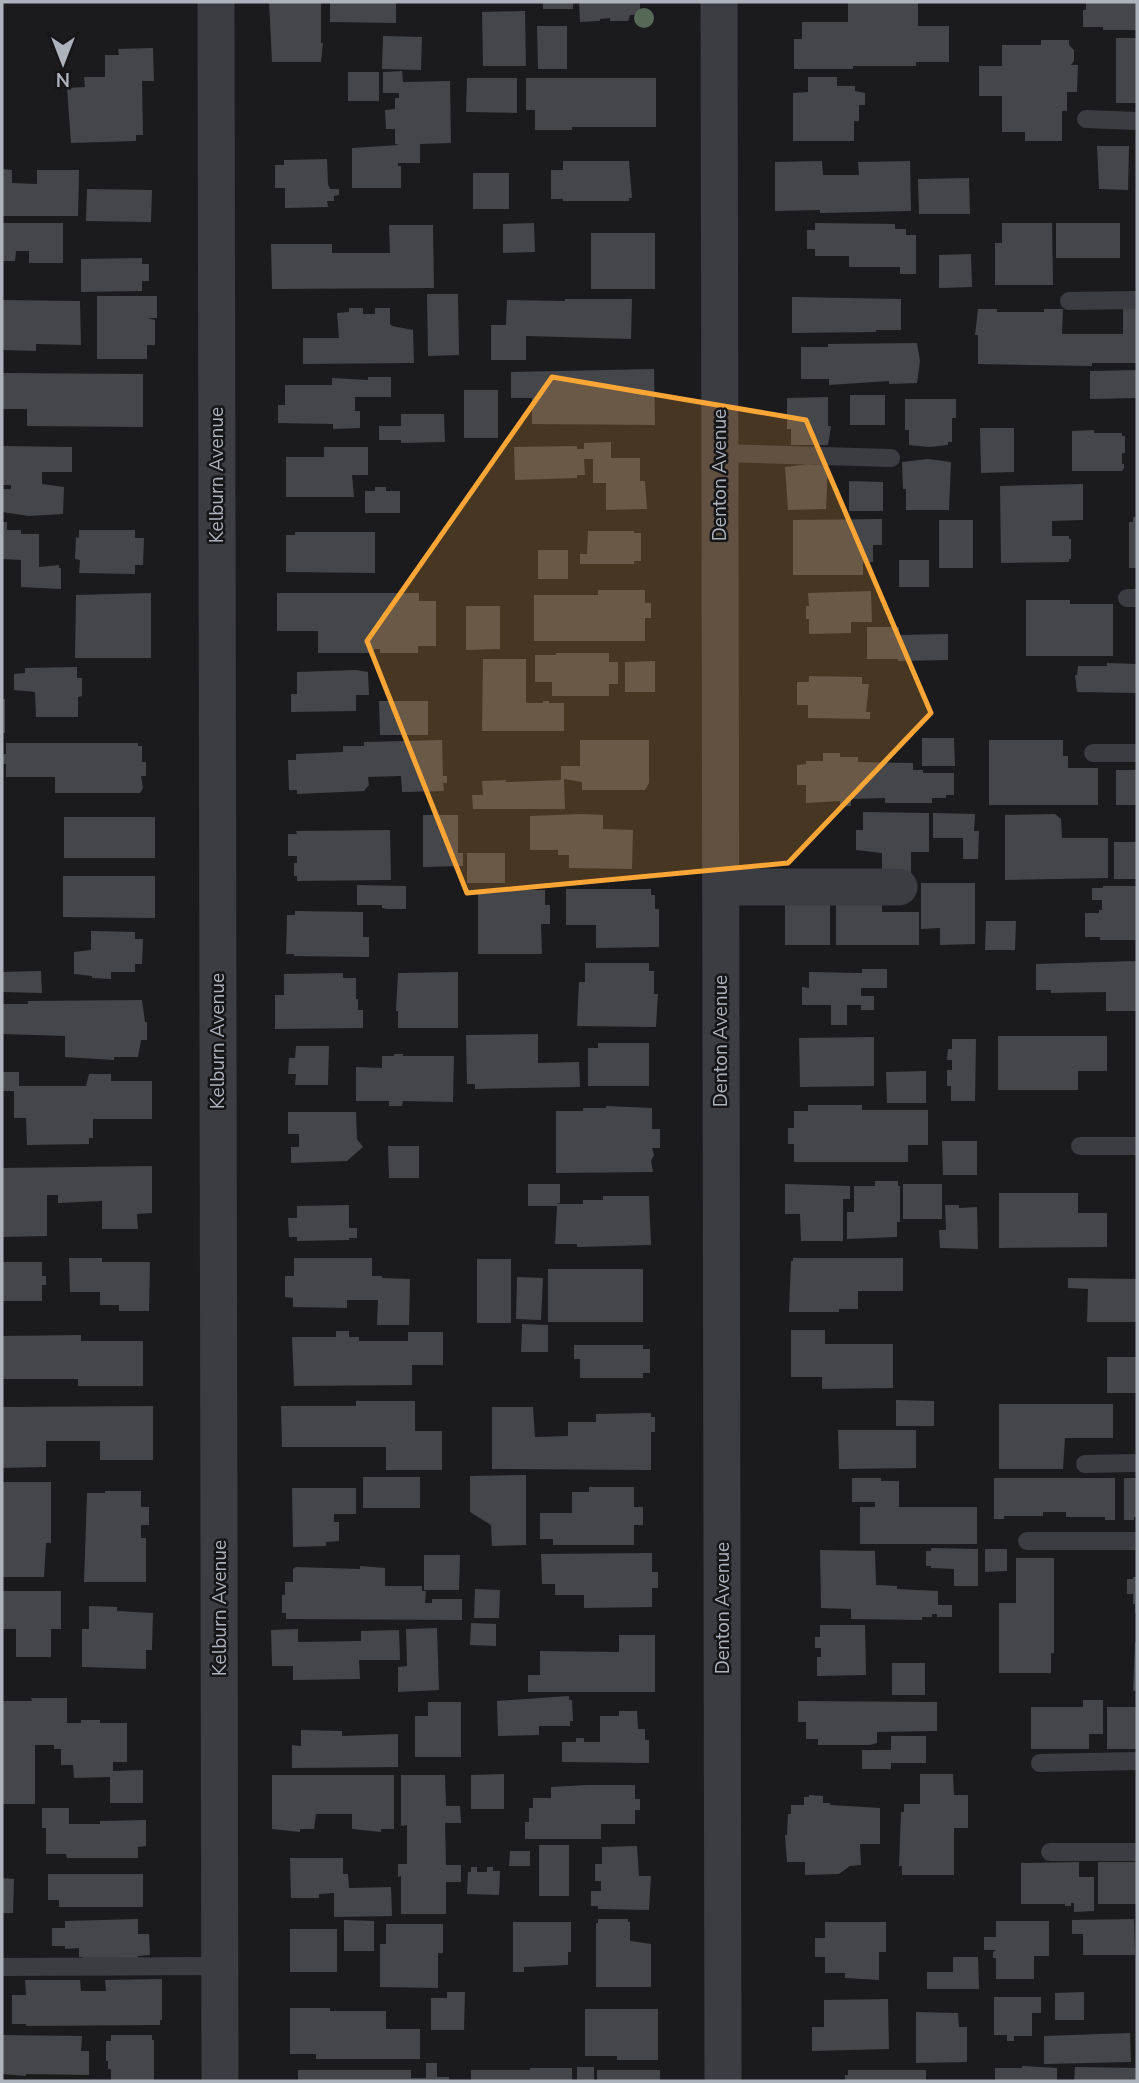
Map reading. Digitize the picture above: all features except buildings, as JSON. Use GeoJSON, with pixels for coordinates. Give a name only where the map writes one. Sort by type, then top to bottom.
{"type":"FeatureCollection","features":[{"type":"Feature","properties":{"kind":"street","name":"Kelburn Avenue"},"geometry":{"type":"LineString","coordinates":[[216,2],[220,2081]]}},
{"type":"Feature","properties":{"kind":"street","name":"Denton Avenue"},"geometry":{"type":"LineString","coordinates":[[719,2],[723,2081]]}},
{"type":"Feature","properties":{"kind":"street"},"geometry":{"type":"LineString","coordinates":[[721,887],[899,887]]}},
{"type":"Feature","properties":{"kind":"lane"},"geometry":{"type":"LineString","coordinates":[[1086,119],[1137,121]]}},
{"type":"Feature","properties":{"kind":"lane"},"geometry":{"type":"LineString","coordinates":[[1069,301],[1137,300]]}},
{"type":"Feature","properties":{"kind":"lane"},"geometry":{"type":"LineString","coordinates":[[720,453],[891,458]]}},
{"type":"Feature","properties":{"kind":"lane"},"geometry":{"type":"LineString","coordinates":[[1093,753],[1137,753]]}},
{"type":"Feature","properties":{"kind":"lane"},"geometry":{"type":"LineString","coordinates":[[1080,1146],[1137,1146]]}},
{"type":"Feature","properties":{"kind":"lane"},"geometry":{"type":"LineString","coordinates":[[1085,1464],[1137,1463]]}},
{"type":"Feature","properties":{"kind":"lane"},"geometry":{"type":"LineString","coordinates":[[1027,1541],[1137,1541]]}},
{"type":"Feature","properties":{"kind":"lane"},"geometry":{"type":"LineString","coordinates":[[1040,1762],[1137,1761]]}},
{"type":"Feature","properties":{"kind":"lane"},"geometry":{"type":"LineString","coordinates":[[1050,1852],[1137,1852]]}},
{"type":"Feature","properties":{"kind":"lane"},"geometry":{"type":"LineString","coordinates":[[2,1967],[220,1966]]}},
{"type":"Feature","properties":{"kind":"highlighted area"},"geometry":{"type":"Polygon","coordinates":[[[552,377],[806,420],[931,713],[788,863],[467,893],[367,641],[552,377]]]}}]}
